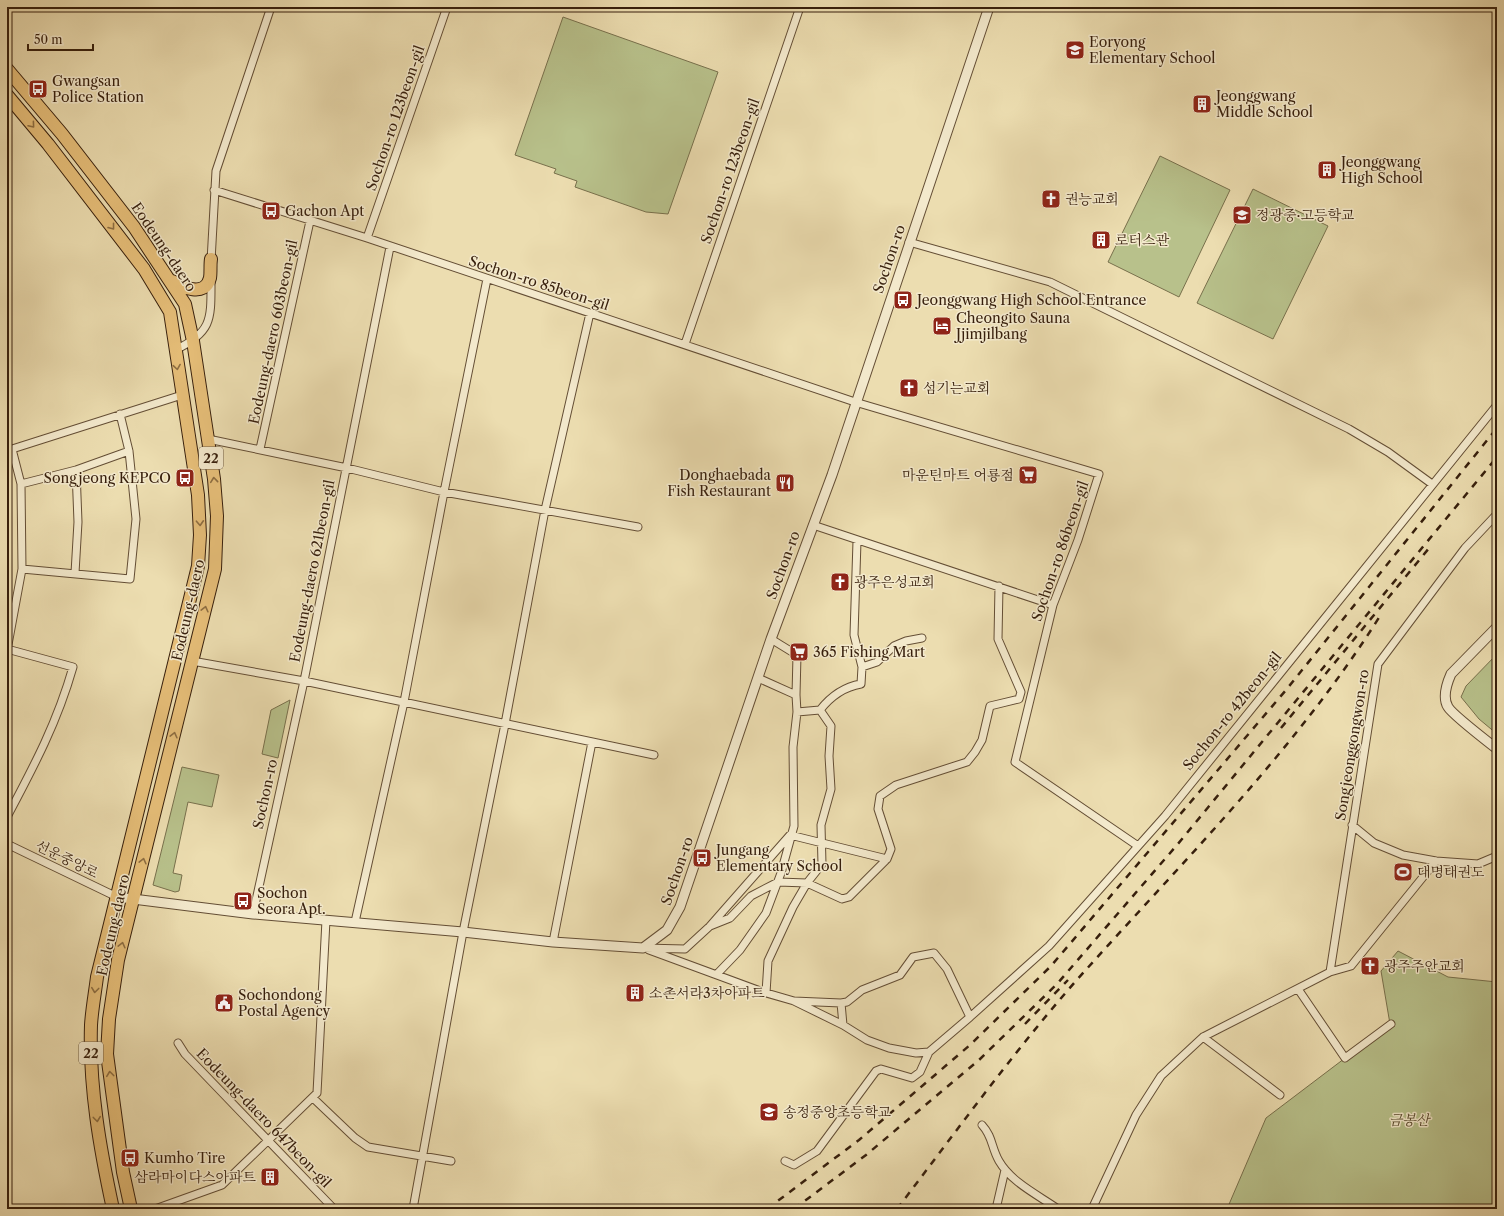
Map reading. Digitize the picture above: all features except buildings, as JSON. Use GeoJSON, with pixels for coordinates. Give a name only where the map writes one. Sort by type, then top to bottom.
{"type":"FeatureCollection","features":[{"type":"Feature","properties":{"kind":"main road","name":"Eodeung-daero"},"geometry":{"type":"LineString","coordinates":[[7,69],[62,134],[130,221],[185,304],[193,341],[208,439],[217,516],[215,569],[118,960],[109,1019],[107,1054],[123,1172],[131,1209]]}},
{"type":"Feature","properties":{"kind":"main road","name":"Eodeung-daero"},"geometry":{"type":"LineString","coordinates":[[7,95],[48,144],[144,269],[170,312],[198,495],[200,535],[198,566],[97,977],[91,1024],[91,1054],[96,1110],[104,1167],[113,1209]]}},
{"type":"Feature","properties":{"kind":"main road"},"geometry":{"type":"LineString","coordinates":[[169,278],[183,288],[193,291],[202,288],[210,280],[211,259]]}},
{"type":"Feature","properties":{"kind":"street"},"geometry":{"type":"LineString","coordinates":[[175,350],[193,341],[203,332],[211,308],[211,259],[216,171],[271,7]]}},
{"type":"Feature","properties":{"kind":"street","name":"Sochon-ro 123beon-gil"},"geometry":{"type":"LineString","coordinates":[[367,238],[447,7]]}},
{"type":"Feature","properties":{"kind":"street","name":"Sochon-ro 123beon-gil"},"geometry":{"type":"LineString","coordinates":[[685,344],[800,7]]}},
{"type":"Feature","properties":{"kind":"street","name":"Sochon-ro"},"geometry":{"type":"LineString","coordinates":[[643,948],[667,930],[680,907],[771,639],[813,525],[989,7]]}},
{"type":"Feature","properties":{"kind":"street","name":"Sochon-ro 85beon-gil"},"geometry":{"type":"LineString","coordinates":[[214,190],[367,238],[390,247],[685,344],[855,402]]}},
{"type":"Feature","properties":{"kind":"street","name":"Eodeung-daero 603beon-gil"},"geometry":{"type":"LineString","coordinates":[[260,449],[310,221]]}},
{"type":"Feature","properties":{"kind":"street"},"geometry":{"type":"LineString","coordinates":[[909,242],[1050,282],[1349,429],[1388,452],[1432,484]]}},
{"type":"Feature","properties":{"kind":"street","name":"Eodeung-daero 621beon-gil"},"geometry":{"type":"LineString","coordinates":[[304,681],[390,247]]}},
{"type":"Feature","properties":{"kind":"street"},"geometry":{"type":"LineString","coordinates":[[355,922],[404,702],[487,279]]}},
{"type":"Feature","properties":{"kind":"street"},"geometry":{"type":"LineString","coordinates":[[413,1209],[463,932],[505,724],[545,510],[590,313]]}},
{"type":"Feature","properties":{"kind":"street"},"geometry":{"type":"LineString","coordinates":[[7,817],[47,741],[63,702],[73,667],[7,650],[22,569],[21,484],[9,449],[182,395]]}},
{"type":"Feature","properties":{"kind":"street","name":"Sochon-ro 86beon-gil"},"geometry":{"type":"LineString","coordinates":[[855,402],[1099,474],[1078,540],[1053,605],[1015,762],[1138,846]]}},
{"type":"Feature","properties":{"kind":"street","name":"Sochon-ro 42beon-gil"},"geometry":{"type":"LineString","coordinates":[[928,1052],[970,1017],[1049,946],[1138,846],[1328,615],[1497,405]]}},
{"type":"Feature","properties":{"kind":"street"},"geometry":{"type":"LineString","coordinates":[[22,569],[130,579],[136,519],[129,451],[120,414]]}},
{"type":"Feature","properties":{"kind":"street"},"geometry":{"type":"LineString","coordinates":[[208,439],[347,468],[444,492],[638,527]]}},
{"type":"Feature","properties":{"kind":"street"},"geometry":{"type":"LineString","coordinates":[[21,484],[76,470],[129,451]]}},
{"type":"Feature","properties":{"kind":"street"},"geometry":{"type":"LineString","coordinates":[[75,573],[78,522],[76,470]]}},
{"type":"Feature","properties":{"kind":"street","name":"Songjeonggongwon-ro"},"geometry":{"type":"LineString","coordinates":[[1330,972],[1378,664],[1465,548],[1497,514]]}},
{"type":"Feature","properties":{"kind":"street"},"geometry":{"type":"LineString","coordinates":[[813,525],[857,541],[1053,605]]}},
{"type":"Feature","properties":{"kind":"street"},"geometry":{"type":"LineString","coordinates":[[797,712],[820,710],[830,697],[850,686],[861,684],[862,667],[854,636],[857,541]]}},
{"type":"Feature","properties":{"kind":"street"},"geometry":{"type":"LineString","coordinates":[[710,926],[730,918],[751,896],[778,882],[807,883],[842,899],[849,897],[887,859],[891,849],[878,809],[880,796],[896,785],[967,762],[976,752],[982,740],[990,706],[1018,699],[1021,692],[998,639],[998,586]]}},
{"type":"Feature","properties":{"kind":"street"},"geometry":{"type":"LineString","coordinates":[[1497,627],[1451,674],[1447,683],[1446,696],[1448,707],[1497,749]]}},
{"type":"Feature","properties":{"kind":"street"},"geometry":{"type":"LineString","coordinates":[[862,667],[877,662],[894,646],[906,641],[922,638]]}},
{"type":"Feature","properties":{"kind":"street"},"geometry":{"type":"LineString","coordinates":[[717,974],[740,950],[766,913],[778,882],[790,835],[794,826],[793,747],[797,712],[797,655],[771,639]]}},
{"type":"Feature","properties":{"kind":"street","name":"Eodeung-daero 621beon-gil"},"geometry":{"type":"LineString","coordinates":[[192,661],[304,681],[654,755]]}},
{"type":"Feature","properties":{"kind":"street"},"geometry":{"type":"LineString","coordinates":[[758,678],[796,695]]}},
{"type":"Feature","properties":{"kind":"street","name":"Sochon-ro"},"geometry":{"type":"LineString","coordinates":[[253,914],[304,681]]}},
{"type":"Feature","properties":{"kind":"street"},"geometry":{"type":"LineString","coordinates":[[766,993],[768,961],[793,907],[807,883],[822,864],[821,825],[830,789],[829,756],[831,726],[820,710]]}},
{"type":"Feature","properties":{"kind":"street"},"geometry":{"type":"LineString","coordinates":[[553,942],[592,742]]}},
{"type":"Feature","properties":{"kind":"street"},"geometry":{"type":"LineString","coordinates":[[1352,825],[1374,843],[1403,855],[1436,861],[1478,864],[1497,856]]}},
{"type":"Feature","properties":{"kind":"street"},"geometry":{"type":"LineString","coordinates":[[117,897],[253,914],[463,932],[553,942],[643,948],[685,949],[710,926],[790,835]]}},
{"type":"Feature","properties":{"kind":"street"},"geometry":{"type":"LineString","coordinates":[[790,835],[887,859]]}},
{"type":"Feature","properties":{"kind":"street","name":"선운중앙로"},"geometry":{"type":"LineString","coordinates":[[7,844],[117,897]]}},
{"type":"Feature","properties":{"kind":"street"},"geometry":{"type":"LineString","coordinates":[[1092,1209],[1136,1115],[1161,1076],[1203,1037],[1330,972],[1351,966],[1436,861]]}},
{"type":"Feature","properties":{"kind":"street"},"geometry":{"type":"LineString","coordinates":[[155,1209],[222,1185],[318,1093],[326,920]]}},
{"type":"Feature","properties":{"kind":"street"},"geometry":{"type":"LineString","coordinates":[[643,948],[766,993],[794,1001],[843,1025],[867,1040],[889,1048],[916,1053],[928,1052],[920,1072],[912,1078],[881,1069],[876,1071],[817,1151],[794,1165],[785,1161]]}},
{"type":"Feature","properties":{"kind":"street"},"geometry":{"type":"LineString","coordinates":[[794,1001],[847,1002],[862,990],[900,974],[913,957],[934,953],[947,969],[970,1017]]}},
{"type":"Feature","properties":{"kind":"street"},"geometry":{"type":"LineString","coordinates":[[1298,989],[1345,1058],[1391,1024]]}},
{"type":"Feature","properties":{"kind":"street"},"geometry":{"type":"LineString","coordinates":[[841,1003],[843,1025]]}},
{"type":"Feature","properties":{"kind":"street"},"geometry":{"type":"LineString","coordinates":[[1203,1037],[1280,1095]]}},
{"type":"Feature","properties":{"kind":"street","name":"Eodeung-daero 647beon-gil"},"geometry":{"type":"LineString","coordinates":[[178,1043],[185,1054],[334,1209]]}},
{"type":"Feature","properties":{"kind":"street"},"geometry":{"type":"LineString","coordinates":[[313,1098],[362,1144],[379,1150],[451,1161]]}},
{"type":"Feature","properties":{"kind":"street"},"geometry":{"type":"LineString","coordinates":[[982,1125],[990,1134],[993,1148],[1006,1170],[1020,1183],[1058,1209]]}},
{"type":"Feature","properties":{"kind":"street"},"geometry":{"type":"LineString","coordinates":[[996,1209],[1006,1170]]}},
{"type":"Feature","properties":{"kind":"green space"},"geometry":{"type":"Polygon","coordinates":[[[563,17],[718,72],[668,214],[646,212],[575,187],[577,181],[554,173],[556,169],[515,155],[563,17]]]}},
{"type":"Feature","properties":{"kind":"green space"},"geometry":{"type":"Polygon","coordinates":[[[1160,156],[1230,190],[1179,297],[1108,262],[1160,156]]]}},
{"type":"Feature","properties":{"kind":"green space"},"geometry":{"type":"Polygon","coordinates":[[[1253,189],[1328,226],[1273,339],[1197,303],[1253,189]]]}},
{"type":"Feature","properties":{"kind":"green space"},"geometry":{"type":"Polygon","coordinates":[[[1497,654],[1497,734],[1479,719],[1461,697],[1466,686],[1497,654]]]}},
{"type":"Feature","properties":{"kind":"green space"},"geometry":{"type":"Polygon","coordinates":[[[290,700],[278,758],[262,754],[271,710],[290,700]]]}},
{"type":"Feature","properties":{"kind":"green space"},"geometry":{"type":"Polygon","coordinates":[[[182,767],[219,775],[212,807],[188,802],[173,873],[182,875],[179,891],[175,892],[153,885],[182,767]]]}},
{"type":"Feature","properties":{"kind":"green space","name":"금봉산"},"geometry":{"type":"Polygon","coordinates":[[[1398,951],[1448,977],[1497,982],[1497,1209],[1227,1209],[1266,1118],[1390,1024],[1381,971],[1398,951]]]}},
{"type":"Feature","properties":{"kind":"railway"},"geometry":{"type":"LineString","coordinates":[[767,1209],[859,1140],[970,1045],[1051,966],[1286,690],[1497,428]]}},
{"type":"Feature","properties":{"kind":"railway"},"geometry":{"type":"LineString","coordinates":[[794,1209],[866,1155],[979,1060],[1057,984],[1177,845],[1497,457]]}},
{"type":"Feature","properties":{"kind":"railway"},"geometry":{"type":"LineString","coordinates":[[1281,728],[1430,547]]}},
{"type":"Feature","properties":{"kind":"railway"},"geometry":{"type":"LineString","coordinates":[[897,1209],[984,1094],[1052,1009],[1274,760],[1347,666],[1380,616]]}},
{"type":"Feature","properties":{"kind":"railway"},"geometry":{"type":"LineString","coordinates":[[1025,1024],[1068,980]]}},
{"type":"Feature","properties":{"kind":"place","name":"Eoryong Elementary School"},"geometry":{"type":"Point","coordinates":[1075,50]}},
{"type":"Feature","properties":{"kind":"place","name":"Gwangsan Police Station"},"geometry":{"type":"Point","coordinates":[38,89]}},
{"type":"Feature","properties":{"kind":"place","name":"Jeonggwang Middle School"},"geometry":{"type":"Point","coordinates":[1202,104]}},
{"type":"Feature","properties":{"kind":"place","name":"Jeonggwang High School"},"geometry":{"type":"Point","coordinates":[1327,170]}},
{"type":"Feature","properties":{"kind":"place","name":"권능교회"},"geometry":{"type":"Point","coordinates":[1051,199]}},
{"type":"Feature","properties":{"kind":"place","name":"Gachon Apt"},"geometry":{"type":"Point","coordinates":[271,211]}},
{"type":"Feature","properties":{"kind":"place","name":"정광중·고등학교"},"geometry":{"type":"Point","coordinates":[1242,215]}},
{"type":"Feature","properties":{"kind":"place","name":"로터스관"},"geometry":{"type":"Point","coordinates":[1101,240]}},
{"type":"Feature","properties":{"kind":"place","name":"Jeonggwang High School Entrance"},"geometry":{"type":"Point","coordinates":[903,300]}},
{"type":"Feature","properties":{"kind":"place","name":"Cheongito Sauna Jjimjilbang"},"geometry":{"type":"Point","coordinates":[942,326]}},
{"type":"Feature","properties":{"kind":"place","name":"섬기는교회"},"geometry":{"type":"Point","coordinates":[909,388]}},
{"type":"Feature","properties":{"kind":"place","name":"마운틴마트 어룡점"},"geometry":{"type":"Point","coordinates":[1028,475]}},
{"type":"Feature","properties":{"kind":"place","name":"Songjeong KEPCO"},"geometry":{"type":"Point","coordinates":[185,478]}},
{"type":"Feature","properties":{"kind":"place","name":"Donghaebada Fish Restaurant"},"geometry":{"type":"Point","coordinates":[785,483]}},
{"type":"Feature","properties":{"kind":"place","name":"광주은성교회"},"geometry":{"type":"Point","coordinates":[840,582]}},
{"type":"Feature","properties":{"kind":"place","name":"365 Fishing Mart"},"geometry":{"type":"Point","coordinates":[799,652]}},
{"type":"Feature","properties":{"kind":"place","name":"Jungang Elementary School"},"geometry":{"type":"Point","coordinates":[702,858]}},
{"type":"Feature","properties":{"kind":"place","name":"대명태권도"},"geometry":{"type":"Point","coordinates":[1403,872]}},
{"type":"Feature","properties":{"kind":"place","name":"Sochon Seora Apt."},"geometry":{"type":"Point","coordinates":[243,901]}},
{"type":"Feature","properties":{"kind":"place","name":"광주주안교회"},"geometry":{"type":"Point","coordinates":[1370,966]}},
{"type":"Feature","properties":{"kind":"place","name":"소촌서라3차아파트"},"geometry":{"type":"Point","coordinates":[635,993]}},
{"type":"Feature","properties":{"kind":"place","name":"Sochondong Postal Agency"},"geometry":{"type":"Point","coordinates":[224,1003]}},
{"type":"Feature","properties":{"kind":"place","name":"송정중앙초등학교"},"geometry":{"type":"Point","coordinates":[769,1112]}},
{"type":"Feature","properties":{"kind":"place","name":"Kumho Tire"},"geometry":{"type":"Point","coordinates":[130,1158]}},
{"type":"Feature","properties":{"kind":"place","name":"삼라마이다스아파트"},"geometry":{"type":"Point","coordinates":[270,1177]}}]}
